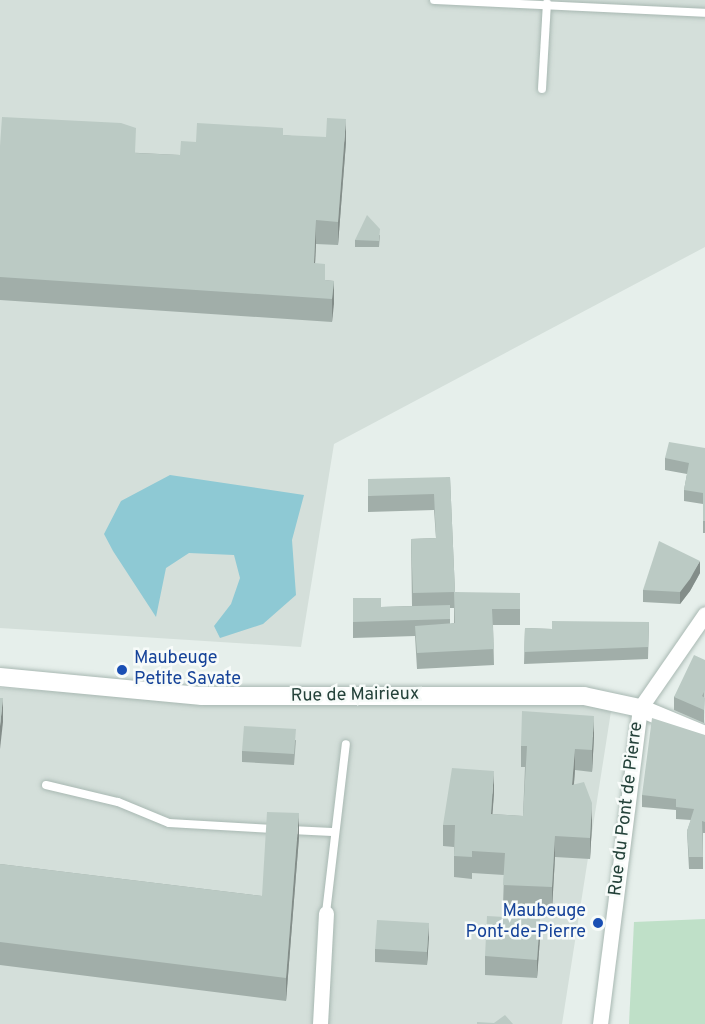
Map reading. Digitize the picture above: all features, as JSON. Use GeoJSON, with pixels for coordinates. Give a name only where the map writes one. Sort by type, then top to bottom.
{"type":"FeatureCollection","features":[{"type":"Feature","properties":{"kind":"street","name":"Rue du Pont de Pierre"},"geometry":{"type":"LineString","coordinates":[[600,1024],[640,708],[705,614]]}},
{"type":"Feature","properties":{"kind":"street","name":"Rue de Mairieux"},"geometry":{"type":"LineString","coordinates":[[0,677],[202,696],[565,695],[640,708],[705,735]]}},
{"type":"Feature","properties":{"kind":"street"},"geometry":{"type":"LineString","coordinates":[[320,1024],[326,913]]}},
{"type":"Feature","properties":{"kind":"lane"},"geometry":{"type":"LineString","coordinates":[[434,0],[547,3],[705,13]]}},
{"type":"Feature","properties":{"kind":"lane"},"geometry":{"type":"LineString","coordinates":[[542,89],[547,3]]}},
{"type":"Feature","properties":{"kind":"lane"},"geometry":{"type":"LineString","coordinates":[[326,913],[332,832],[344,794],[346,744]]}},
{"type":"Feature","properties":{"kind":"lane"},"geometry":{"type":"LineString","coordinates":[[46,785],[118,802],[169,823],[332,832]]}},
{"type":"Feature","properties":{"kind":"shaded area"},"geometry":{"type":"Polygon","coordinates":[[[0,0],[705,0],[705,247],[334,444],[301,647],[0,628],[0,0]]]}},
{"type":"Feature","properties":{"kind":"shaded area"},"geometry":{"type":"Polygon","coordinates":[[[0,688],[209,700],[612,705],[562,1024],[0,1024],[0,688]]]}},
{"type":"Feature","properties":{"kind":"green space"},"geometry":{"type":"Polygon","coordinates":[[[705,919],[705,1024],[629,1024],[634,922],[705,919]]]}},
{"type":"Feature","properties":{"kind":"water"},"geometry":{"type":"Polygon","coordinates":[[[170,475],[304,495],[292,540],[296,595],[263,624],[220,638],[214,626],[231,604],[240,578],[234,555],[189,553],[166,568],[156,617],[113,551],[104,534],[121,501],[170,475]]]}},
{"type":"Feature","properties":{"kind":"building"},"geometry":{"type":"Polygon","coordinates":[[[2,117],[121,123],[136,128],[135,153],[180,155],[181,141],[196,142],[197,123],[283,128],[283,135],[326,137],[327,118],[346,119],[338,222],[316,220],[314,263],[325,264],[325,280],[334,281],[332,299],[0,277],[2,117]]]}},
{"type":"Feature","properties":{"kind":"building"},"geometry":{"type":"Polygon","coordinates":[[[367,215],[380,229],[379,241],[355,240],[367,215]]]}},
{"type":"Feature","properties":{"kind":"building"},"geometry":{"type":"Polygon","coordinates":[[[669,442],[705,448],[705,521],[703,521],[703,493],[684,490],[689,463],[665,458],[669,442]]]}},
{"type":"Feature","properties":{"kind":"building"},"geometry":{"type":"Polygon","coordinates":[[[450,477],[455,592],[413,593],[411,539],[436,538],[434,494],[368,496],[368,479],[450,477]]]}},
{"type":"Feature","properties":{"kind":"building"},"geometry":{"type":"Polygon","coordinates":[[[659,541],[700,561],[680,592],[643,590],[659,541]]]}},
{"type":"Feature","properties":{"kind":"building"},"geometry":{"type":"Polygon","coordinates":[[[454,592],[520,593],[520,609],[492,609],[494,649],[417,653],[415,626],[455,623],[454,592]]]}},
{"type":"Feature","properties":{"kind":"building"},"geometry":{"type":"Polygon","coordinates":[[[353,598],[381,598],[381,607],[450,605],[450,619],[353,622],[353,598]]]}},
{"type":"Feature","properties":{"kind":"building"},"geometry":{"type":"Polygon","coordinates":[[[552,621],[649,622],[648,647],[524,652],[525,628],[552,629],[552,621]]]}},
{"type":"Feature","properties":{"kind":"building"},"geometry":{"type":"Polygon","coordinates":[[[694,655],[705,660],[705,690],[702,696],[705,698],[704,710],[674,697],[694,655]]]}},
{"type":"Feature","properties":{"kind":"building"},"geometry":{"type":"Polygon","coordinates":[[[0,698],[3,698],[0,726],[0,698]]]}},
{"type":"Feature","properties":{"kind":"building"},"geometry":{"type":"Polygon","coordinates":[[[522,711],[594,716],[592,750],[575,749],[572,785],[584,782],[592,803],[590,838],[555,836],[552,887],[503,885],[505,853],[472,851],[472,857],[454,856],[455,825],[443,825],[452,768],[494,771],[491,814],[523,816],[527,746],[521,746],[522,711]]]}},
{"type":"Feature","properties":{"kind":"building"},"geometry":{"type":"Polygon","coordinates":[[[652,718],[705,735],[703,857],[689,857],[687,831],[694,809],[676,807],[676,799],[642,795],[652,718]]]}},
{"type":"Feature","properties":{"kind":"building"},"geometry":{"type":"Polygon","coordinates":[[[244,726],[296,729],[294,754],[242,751],[244,726]]]}},
{"type":"Feature","properties":{"kind":"building"},"geometry":{"type":"Polygon","coordinates":[[[267,812],[299,813],[286,978],[0,942],[0,864],[262,896],[267,812]]]}},
{"type":"Feature","properties":{"kind":"building"},"geometry":{"type":"Polygon","coordinates":[[[487,916],[540,919],[537,960],[485,956],[487,916]]]}},
{"type":"Feature","properties":{"kind":"building"},"geometry":{"type":"Polygon","coordinates":[[[377,920],[429,923],[427,952],[375,949],[377,920]]]}},
{"type":"Feature","properties":{"kind":"building"},"geometry":{"type":"Polygon","coordinates":[[[505,1015],[513,1024],[477,1024],[477,1022],[494,1023],[505,1015]]]}},
{"type":"Feature","properties":{"kind":"place","name":"Maubeuge Petite Savate"},"geometry":{"type":"Point","coordinates":[122,670]}},
{"type":"Feature","properties":{"kind":"place","name":"Maubeuge Pont-de-Pierre"},"geometry":{"type":"Point","coordinates":[598,923]}}]}
